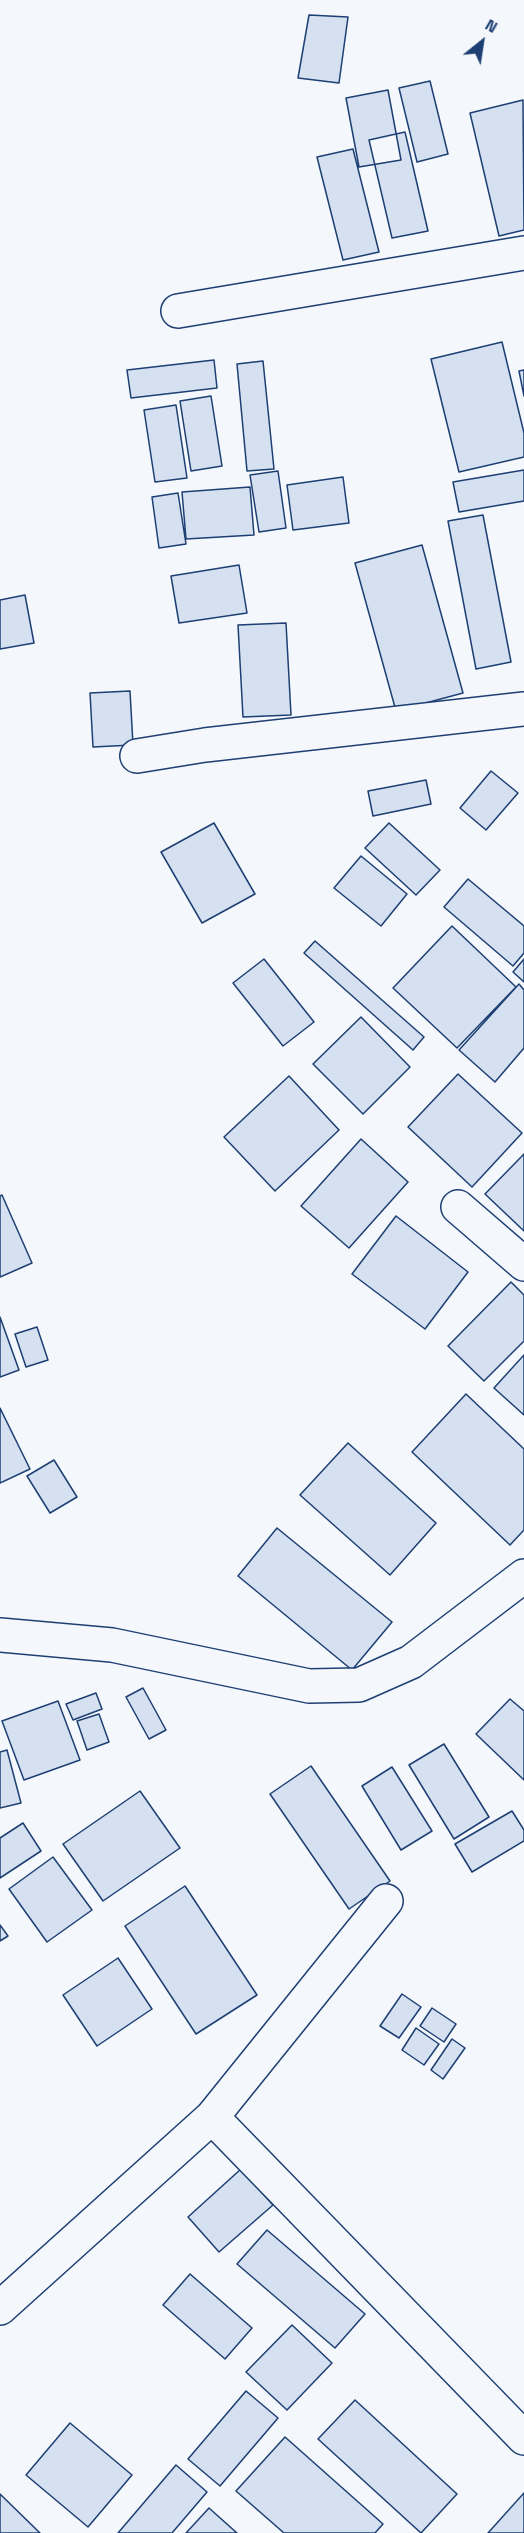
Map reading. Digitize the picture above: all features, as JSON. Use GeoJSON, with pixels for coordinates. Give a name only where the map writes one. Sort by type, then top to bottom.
{"type":"FeatureCollection","features":[{"type":"Feature","properties":{"kind":"street"},"geometry":{"type":"LineString","coordinates":[[178,311],[524,253]]}},
{"type":"Feature","properties":{"kind":"street"},"geometry":{"type":"LineString","coordinates":[[137,756],[205,745],[524,709]]}},
{"type":"Feature","properties":{"kind":"street"},"geometry":{"type":"LineString","coordinates":[[458,1207],[524,1264]]}},
{"type":"Feature","properties":{"kind":"street"},"geometry":{"type":"LineString","coordinates":[[0,1635],[112,1645],[309,1686],[360,1685],[411,1662],[524,1576]]}},
{"type":"Feature","properties":{"kind":"street"},"geometry":{"type":"LineString","coordinates":[[0,2307],[212,2117],[386,1901]]}},
{"type":"Feature","properties":{"kind":"street"},"geometry":{"type":"LineString","coordinates":[[212,2117],[524,2438]]}},
{"type":"Feature","properties":{"kind":"building"},"geometry":{"type":"Polygon","coordinates":[[[309,15],[348,17],[339,83],[298,78],[309,15]]]}},
{"type":"Feature","properties":{"kind":"building"},"geometry":{"type":"Polygon","coordinates":[[[430,81],[448,154],[417,162],[399,88],[430,81]]]}},
{"type":"Feature","properties":{"kind":"building"},"geometry":{"type":"Polygon","coordinates":[[[388,90],[401,160],[359,167],[346,98],[388,90]]]}},
{"type":"Feature","properties":{"kind":"building"},"geometry":{"type":"Polygon","coordinates":[[[523,100],[524,230],[499,236],[470,113],[523,100]]]}},
{"type":"Feature","properties":{"kind":"building"},"geometry":{"type":"Polygon","coordinates":[[[405,132],[428,231],[392,238],[369,140],[405,132]]]}},
{"type":"Feature","properties":{"kind":"building"},"geometry":{"type":"Polygon","coordinates":[[[353,149],[379,252],[343,260],[317,157],[353,149]]]}},
{"type":"Feature","properties":{"kind":"building"},"geometry":{"type":"Polygon","coordinates":[[[502,342],[524,433],[524,457],[459,472],[431,359],[502,342]]]}},
{"type":"Feature","properties":{"kind":"building"},"geometry":{"type":"Polygon","coordinates":[[[214,360],[217,388],[131,398],[127,370],[214,360]]]}},
{"type":"Feature","properties":{"kind":"building"},"geometry":{"type":"Polygon","coordinates":[[[263,361],[274,469],[247,471],[237,364],[263,361]]]}},
{"type":"Feature","properties":{"kind":"building"},"geometry":{"type":"Polygon","coordinates":[[[524,370],[524,396],[519,371],[524,370]]]}},
{"type":"Feature","properties":{"kind":"building"},"geometry":{"type":"Polygon","coordinates":[[[211,396],[222,466],[191,471],[180,401],[211,396]]]}},
{"type":"Feature","properties":{"kind":"building"},"geometry":{"type":"Polygon","coordinates":[[[176,405],[187,478],[155,482],[144,410],[176,405]]]}},
{"type":"Feature","properties":{"kind":"building"},"geometry":{"type":"Polygon","coordinates":[[[524,470],[524,501],[459,512],[453,482],[524,470]]]}},
{"type":"Feature","properties":{"kind":"building"},"geometry":{"type":"Polygon","coordinates":[[[278,471],[286,528],[259,532],[250,475],[278,471]]]}},
{"type":"Feature","properties":{"kind":"building"},"geometry":{"type":"Polygon","coordinates":[[[343,477],[349,523],[293,530],[287,485],[343,477]]]}},
{"type":"Feature","properties":{"kind":"building"},"geometry":{"type":"Polygon","coordinates":[[[250,487],[254,535],[186,539],[182,492],[250,487]]]}},
{"type":"Feature","properties":{"kind":"building"},"geometry":{"type":"Polygon","coordinates":[[[178,493],[186,544],[159,548],[152,497],[178,493]]]}},
{"type":"Feature","properties":{"kind":"building"},"geometry":{"type":"Polygon","coordinates":[[[483,515],[511,662],[476,669],[448,521],[483,515]]]}},
{"type":"Feature","properties":{"kind":"building"},"geometry":{"type":"Polygon","coordinates":[[[422,545],[463,693],[396,711],[355,563],[422,545]]]}},
{"type":"Feature","properties":{"kind":"building"},"geometry":{"type":"Polygon","coordinates":[[[239,565],[247,613],[179,623],[171,576],[239,565]]]}},
{"type":"Feature","properties":{"kind":"building"},"geometry":{"type":"Polygon","coordinates":[[[25,595],[34,643],[0,649],[0,600],[25,595]]]}},
{"type":"Feature","properties":{"kind":"building"},"geometry":{"type":"Polygon","coordinates":[[[286,623],[291,715],[243,717],[238,625],[286,623]]]}},
{"type":"Feature","properties":{"kind":"building"},"geometry":{"type":"Polygon","coordinates":[[[130,691],[133,745],[93,747],[90,693],[130,691]]]}},
{"type":"Feature","properties":{"kind":"building"},"geometry":{"type":"Polygon","coordinates":[[[491,771],[518,793],[486,830],[460,808],[491,771]]]}},
{"type":"Feature","properties":{"kind":"building"},"geometry":{"type":"Polygon","coordinates":[[[426,780],[431,804],[373,816],[368,791],[426,780]]]}},
{"type":"Feature","properties":{"kind":"building"},"geometry":{"type":"Polygon","coordinates":[[[214,823],[255,894],[202,923],[161,852],[214,823]]]}},
{"type":"Feature","properties":{"kind":"building"},"geometry":{"type":"Polygon","coordinates":[[[389,823],[440,870],[416,895],[365,848],[389,823]]]}},
{"type":"Feature","properties":{"kind":"building"},"geometry":{"type":"Polygon","coordinates":[[[361,856],[407,894],[381,926],[334,888],[361,856]]]}},
{"type":"Feature","properties":{"kind":"building"},"geometry":{"type":"Polygon","coordinates":[[[468,879],[524,926],[524,953],[513,966],[444,907],[468,879]]]}},
{"type":"Feature","properties":{"kind":"building"},"geometry":{"type":"Polygon","coordinates":[[[452,926],[516,987],[457,1048],[393,988],[452,926]]]}},
{"type":"Feature","properties":{"kind":"building"},"geometry":{"type":"Polygon","coordinates":[[[315,941],[424,1037],[413,1050],[304,953],[315,941]]]}},
{"type":"Feature","properties":{"kind":"building"},"geometry":{"type":"Polygon","coordinates":[[[264,959],[314,1022],[283,1046],[233,983],[264,959]]]}},
{"type":"Feature","properties":{"kind":"building"},"geometry":{"type":"Polygon","coordinates":[[[524,959],[524,982],[513,972],[524,959]]]}},
{"type":"Feature","properties":{"kind":"building"},"geometry":{"type":"Polygon","coordinates":[[[519,984],[524,990],[524,1048],[495,1082],[459,1050],[519,984]]]}},
{"type":"Feature","properties":{"kind":"building"},"geometry":{"type":"Polygon","coordinates":[[[361,1017],[410,1067],[363,1114],[313,1064],[361,1017]]]}},
{"type":"Feature","properties":{"kind":"building"},"geometry":{"type":"Polygon","coordinates":[[[458,1074],[522,1133],[472,1187],[408,1127],[458,1074]]]}},
{"type":"Feature","properties":{"kind":"building"},"geometry":{"type":"Polygon","coordinates":[[[289,1076],[339,1130],[275,1191],[224,1137],[289,1076]]]}},
{"type":"Feature","properties":{"kind":"building"},"geometry":{"type":"Polygon","coordinates":[[[361,1139],[408,1182],[349,1248],[301,1206],[361,1139]]]}},
{"type":"Feature","properties":{"kind":"building"},"geometry":{"type":"Polygon","coordinates":[[[524,1154],[524,1231],[485,1194],[524,1154]]]}},
{"type":"Feature","properties":{"kind":"building"},"geometry":{"type":"Polygon","coordinates":[[[2,1195],[32,1263],[0,1277],[0,1196],[2,1195]]]}},
{"type":"Feature","properties":{"kind":"building"},"geometry":{"type":"Polygon","coordinates":[[[396,1216],[468,1272],[425,1329],[352,1274],[396,1216]]]}},
{"type":"Feature","properties":{"kind":"building"},"geometry":{"type":"Polygon","coordinates":[[[511,1282],[524,1295],[524,1341],[484,1381],[448,1346],[511,1282]]]}},
{"type":"Feature","properties":{"kind":"building"},"geometry":{"type":"Polygon","coordinates":[[[0,1317],[19,1370],[0,1377],[0,1317]]]}},
{"type":"Feature","properties":{"kind":"building"},"geometry":{"type":"Polygon","coordinates":[[[37,1327],[48,1360],[26,1367],[15,1334],[37,1327]]]}},
{"type":"Feature","properties":{"kind":"building"},"geometry":{"type":"Polygon","coordinates":[[[524,1355],[524,1415],[494,1388],[524,1355]]]}},
{"type":"Feature","properties":{"kind":"building"},"geometry":{"type":"Polygon","coordinates":[[[466,1394],[524,1449],[524,1530],[510,1545],[412,1452],[466,1394]]]}},
{"type":"Feature","properties":{"kind":"building"},"geometry":{"type":"Polygon","coordinates":[[[0,1408],[30,1469],[0,1483],[0,1408]]]}},
{"type":"Feature","properties":{"kind":"building"},"geometry":{"type":"Polygon","coordinates":[[[348,1443],[436,1523],[390,1575],[300,1495],[348,1443]]]}},
{"type":"Feature","properties":{"kind":"building"},"geometry":{"type":"Polygon","coordinates":[[[54,1460],[77,1497],[50,1513],[27,1476],[54,1460]]]}},
{"type":"Feature","properties":{"kind":"building"},"geometry":{"type":"Polygon","coordinates":[[[277,1528],[392,1622],[352,1670],[238,1576],[277,1528]]]}},
{"type":"Feature","properties":{"kind":"building"},"geometry":{"type":"Polygon","coordinates":[[[143,1688],[166,1730],[149,1739],[126,1697],[143,1688]]]}},
{"type":"Feature","properties":{"kind":"building"},"geometry":{"type":"Polygon","coordinates":[[[96,1693],[102,1709],[73,1720],[66,1704],[96,1693]]]}},
{"type":"Feature","properties":{"kind":"building"},"geometry":{"type":"Polygon","coordinates":[[[510,1699],[524,1711],[524,1780],[476,1734],[510,1699]]]}},
{"type":"Feature","properties":{"kind":"building"},"geometry":{"type":"Polygon","coordinates":[[[58,1701],[80,1760],[24,1780],[2,1721],[58,1701]]]}},
{"type":"Feature","properties":{"kind":"building"},"geometry":{"type":"Polygon","coordinates":[[[99,1714],[109,1742],[87,1750],[77,1721],[99,1714]]]}},
{"type":"Feature","properties":{"kind":"building"},"geometry":{"type":"Polygon","coordinates":[[[444,1744],[489,1817],[454,1839],[409,1765],[444,1744]]]}},
{"type":"Feature","properties":{"kind":"building"},"geometry":{"type":"Polygon","coordinates":[[[7,1750],[21,1803],[0,1808],[0,1752],[7,1750]]]}},
{"type":"Feature","properties":{"kind":"building"},"geometry":{"type":"Polygon","coordinates":[[[311,1766],[390,1881],[349,1909],[270,1794],[311,1766]]]}},
{"type":"Feature","properties":{"kind":"building"},"geometry":{"type":"Polygon","coordinates":[[[392,1767],[432,1831],[401,1850],[362,1786],[392,1767]]]}},
{"type":"Feature","properties":{"kind":"building"},"geometry":{"type":"Polygon","coordinates":[[[140,1791],[180,1848],[103,1901],[63,1844],[140,1791]]]}},
{"type":"Feature","properties":{"kind":"building"},"geometry":{"type":"Polygon","coordinates":[[[512,1811],[524,1830],[524,1841],[472,1872],[455,1844],[512,1811]]]}},
{"type":"Feature","properties":{"kind":"building"},"geometry":{"type":"Polygon","coordinates":[[[23,1823],[41,1851],[0,1878],[0,1838],[23,1823]]]}},
{"type":"Feature","properties":{"kind":"building"},"geometry":{"type":"Polygon","coordinates":[[[53,1857],[92,1910],[47,1942],[9,1889],[53,1857]]]}},
{"type":"Feature","properties":{"kind":"building"},"geometry":{"type":"Polygon","coordinates":[[[185,1886],[257,1995],[196,2034],[125,1926],[185,1886]]]}},
{"type":"Feature","properties":{"kind":"building"},"geometry":{"type":"Polygon","coordinates":[[[0,1925],[8,1936],[0,1941],[0,1925]]]}},
{"type":"Feature","properties":{"kind":"building"},"geometry":{"type":"Polygon","coordinates":[[[118,1958],[152,2009],[97,2046],[63,1995],[118,1958]]]}},
{"type":"Feature","properties":{"kind":"building"},"geometry":{"type":"Polygon","coordinates":[[[402,1994],[421,2007],[399,2038],[380,2026],[402,1994]]]}},
{"type":"Feature","properties":{"kind":"building"},"geometry":{"type":"Polygon","coordinates":[[[432,2008],[456,2024],[444,2042],[420,2026],[432,2008]]]}},
{"type":"Feature","properties":{"kind":"building"},"geometry":{"type":"Polygon","coordinates":[[[416,2028],[439,2044],[424,2065],[402,2050],[416,2028]]]}},
{"type":"Feature","properties":{"kind":"building"},"geometry":{"type":"Polygon","coordinates":[[[452,2039],[465,2048],[443,2079],[431,2070],[452,2039]]]}},
{"type":"Feature","properties":{"kind":"building"},"geometry":{"type":"Polygon","coordinates":[[[241,2169],[273,2205],[219,2252],[188,2217],[241,2169]]]}},
{"type":"Feature","properties":{"kind":"building"},"geometry":{"type":"Polygon","coordinates":[[[267,2230],[365,2314],[335,2348],[237,2264],[267,2230]]]}},
{"type":"Feature","properties":{"kind":"building"},"geometry":{"type":"Polygon","coordinates":[[[190,2274],[252,2328],[225,2359],[163,2305],[190,2274]]]}},
{"type":"Feature","properties":{"kind":"building"},"geometry":{"type":"Polygon","coordinates":[[[292,2325],[332,2363],[287,2410],[246,2372],[292,2325]]]}},
{"type":"Feature","properties":{"kind":"building"},"geometry":{"type":"Polygon","coordinates":[[[246,2391],[278,2418],[220,2486],[188,2459],[246,2391]]]}},
{"type":"Feature","properties":{"kind":"building"},"geometry":{"type":"Polygon","coordinates":[[[355,2400],[457,2494],[421,2533],[318,2439],[355,2400]]]}},
{"type":"Feature","properties":{"kind":"building"},"geometry":{"type":"Polygon","coordinates":[[[70,2423],[132,2475],[88,2527],[26,2475],[70,2423]]]}},
{"type":"Feature","properties":{"kind":"building"},"geometry":{"type":"Polygon","coordinates":[[[285,2437],[383,2524],[375,2533],[284,2533],[236,2491],[285,2437]]]}},
{"type":"Feature","properties":{"kind":"building"},"geometry":{"type":"Polygon","coordinates":[[[176,2465],[207,2492],[172,2533],[118,2533],[176,2465]]]}},
{"type":"Feature","properties":{"kind":"building"},"geometry":{"type":"Polygon","coordinates":[[[524,2493],[524,2533],[488,2533],[524,2493]]]}},
{"type":"Feature","properties":{"kind":"building"},"geometry":{"type":"Polygon","coordinates":[[[0,2494],[40,2533],[0,2533],[0,2494]]]}},
{"type":"Feature","properties":{"kind":"building"},"geometry":{"type":"Polygon","coordinates":[[[209,2508],[237,2533],[186,2533],[209,2508]]]}}]}
